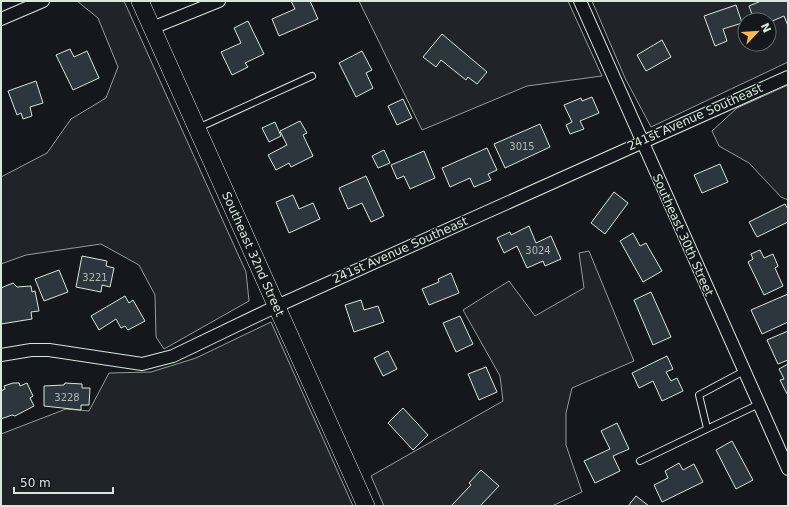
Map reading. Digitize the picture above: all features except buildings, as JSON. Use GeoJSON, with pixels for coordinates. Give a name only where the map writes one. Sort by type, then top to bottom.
{"type":"FeatureCollection","features":[{"type":"Feature","properties":{"kind":"street"},"geometry":{"type":"LineString","coordinates":[[1,19],[42,1]]}},
{"type":"Feature","properties":{"kind":"street","name":"Southeast 32nd Street"},"geometry":{"type":"LineString","coordinates":[[140,1],[366,506]]}},
{"type":"Feature","properties":{"kind":"street"},"geometry":{"type":"LineString","coordinates":[[152,28],[219,1]]}},
{"type":"Feature","properties":{"kind":"street","name":"Southeast 30th Street"},"geometry":{"type":"LineString","coordinates":[[580,1],[641,142],[788,469]]}},
{"type":"Feature","properties":{"kind":"street","name":"241st Avenue Southeast"},"geometry":{"type":"LineString","coordinates":[[1,355],[31,350],[49,350],[142,364],[159,361],[191,349],[277,306],[788,77]]}},
{"type":"Feature","properties":{"kind":"lane"},"geometry":{"type":"LineString","coordinates":[[197,129],[312,76]]}},
{"type":"Feature","properties":{"kind":"lane"},"geometry":{"type":"LineString","coordinates":[[707,428],[699,395],[744,371]]}},
{"type":"Feature","properties":{"kind":"lane"},"geometry":{"type":"LineString","coordinates":[[640,461],[758,404]]}},
{"type":"Feature","properties":{"kind":"shaded area"},"geometry":{"type":"Polygon","coordinates":[[[77,1],[124,1],[246,272],[249,301],[164,349],[156,337],[155,295],[139,265],[101,244],[26,255],[1,264],[1,177],[47,153],[71,119],[106,98],[118,67],[98,18],[77,1]]]}},
{"type":"Feature","properties":{"kind":"shaded area"},"geometry":{"type":"Polygon","coordinates":[[[359,1],[568,1],[602,76],[527,86],[422,130],[359,1]]]}},
{"type":"Feature","properties":{"kind":"shaded area"},"geometry":{"type":"Polygon","coordinates":[[[592,1],[788,1],[788,62],[651,127],[625,78],[592,1]]]}},
{"type":"Feature","properties":{"kind":"shaded area"},"geometry":{"type":"Polygon","coordinates":[[[788,85],[788,200],[781,197],[749,163],[719,146],[712,131],[737,108],[788,85]]]}},
{"type":"Feature","properties":{"kind":"shaded area"},"geometry":{"type":"Polygon","coordinates":[[[589,251],[634,361],[572,388],[566,413],[566,445],[582,492],[552,506],[384,506],[371,476],[503,401],[500,376],[463,310],[509,281],[535,316],[584,288],[579,253],[589,251]]]}},
{"type":"Feature","properties":{"kind":"shaded area"},"geometry":{"type":"Polygon","coordinates":[[[271,322],[353,506],[1,506],[1,434],[66,409],[89,411],[109,373],[151,372],[196,358],[271,322]]]}}]}
